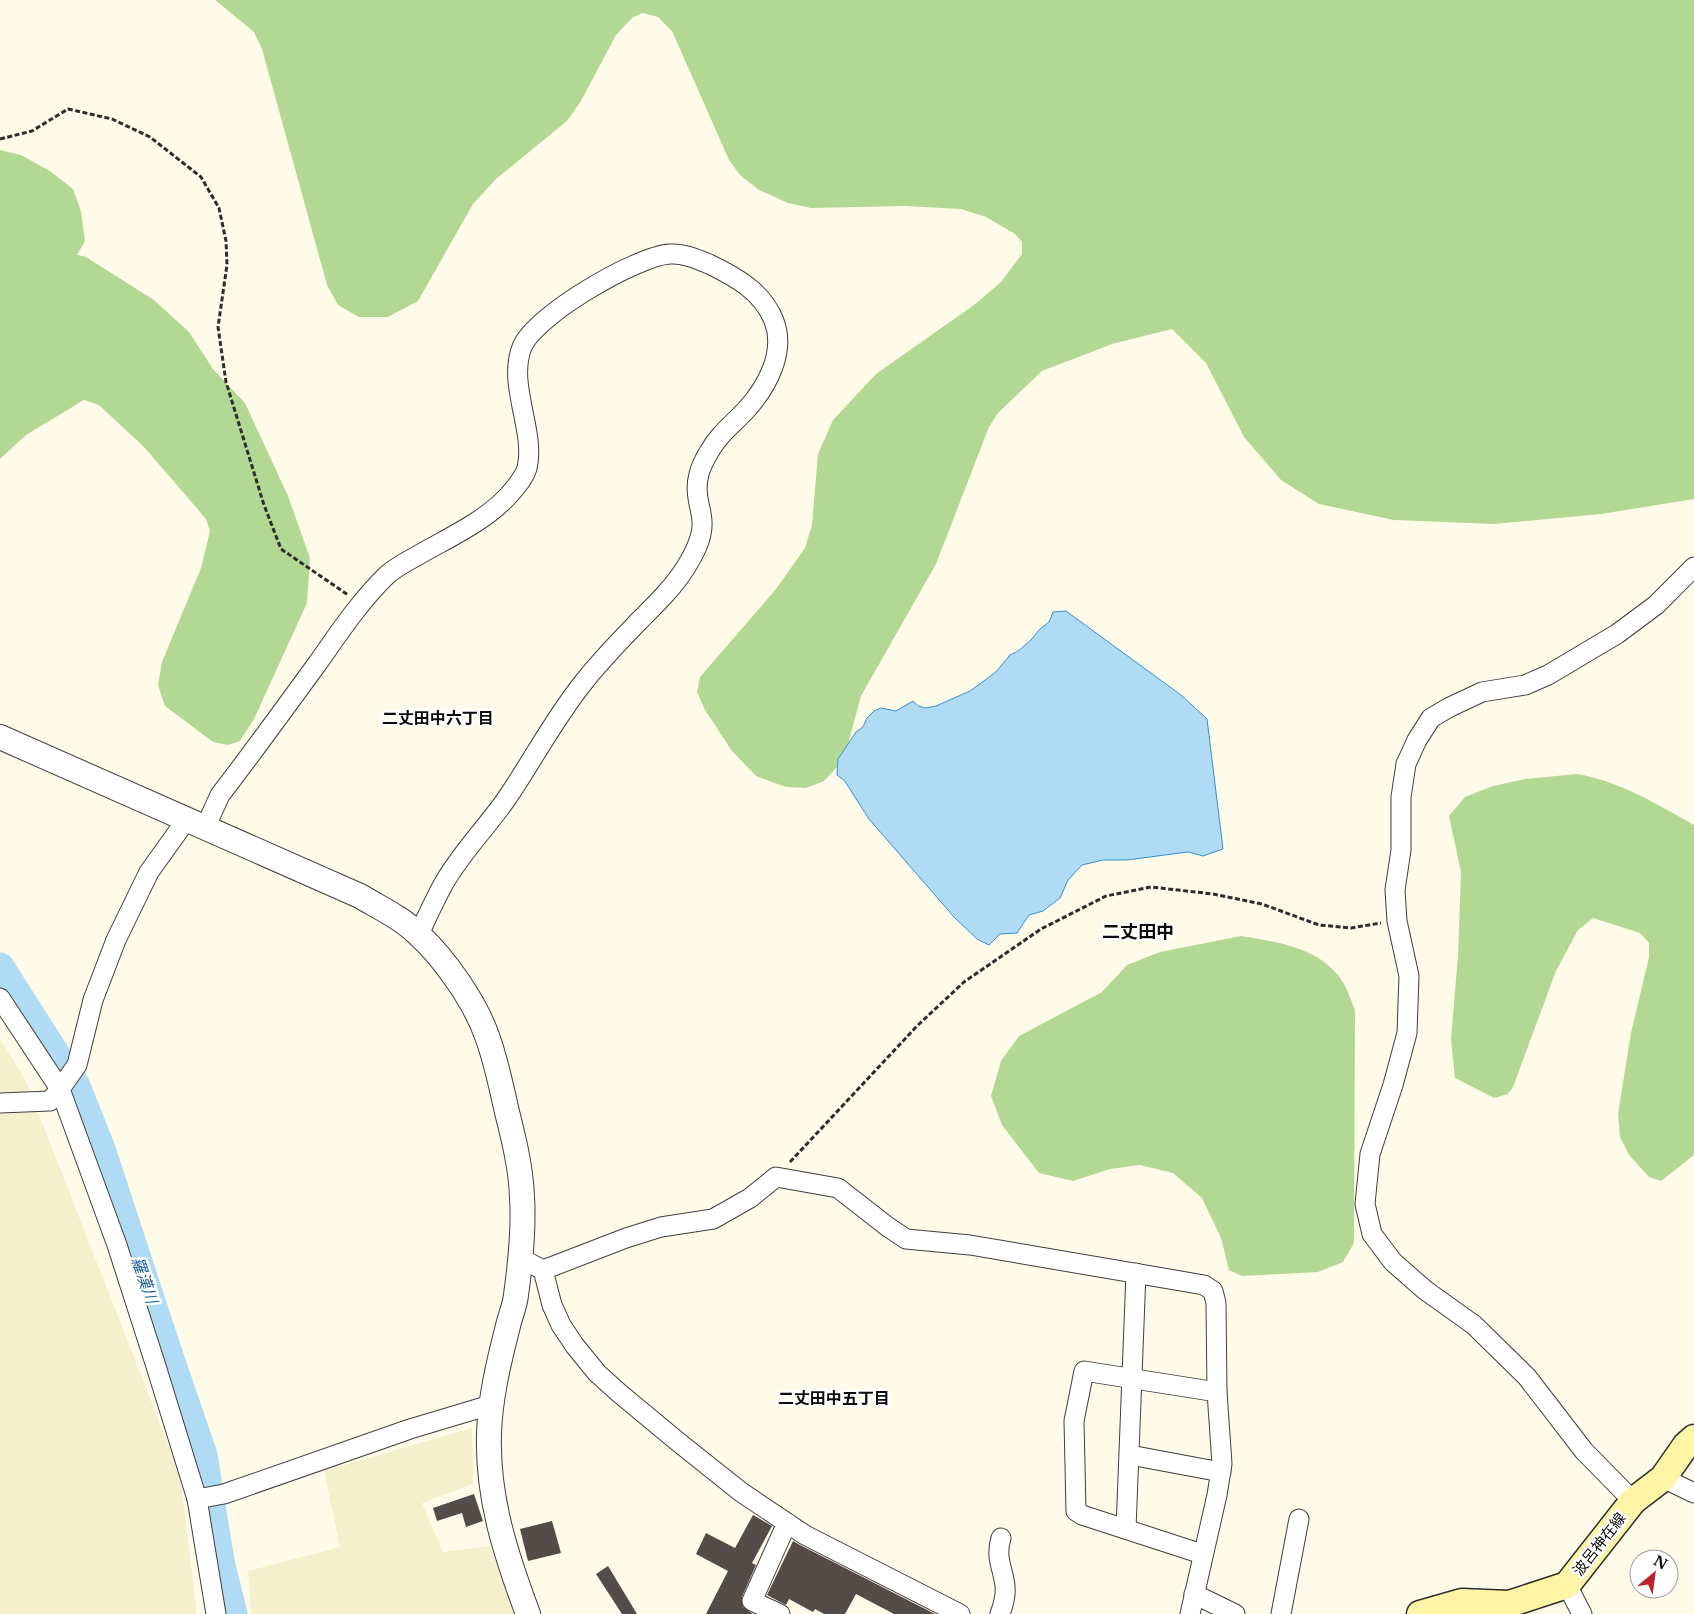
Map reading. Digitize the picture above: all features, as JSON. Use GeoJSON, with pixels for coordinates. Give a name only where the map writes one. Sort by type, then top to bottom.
{"type":"FeatureCollection","features":[{"type":"Feature","properties":{"kind":"main road","name":"波呂神在線"},"geometry":{"type":"LineString","coordinates":[[1420,1614],[1462,1602],[1510,1604],[1567,1585],[1634,1501],[1663,1478],[1686,1445],[1694,1438]]}},
{"type":"Feature","properties":{"kind":"street"},"geometry":{"type":"LineString","coordinates":[[0,1102],[50,1101],[60,1089],[77,1065],[92,1000],[116,940],[149,872],[220,795],[361,604],[391,571],[472,525],[494,509],[521,480],[526,472],[528,462],[527,437],[520,402],[518,370],[520,350],[524,342],[536,328],[557,312],[616,272],[655,256],[675,253],[694,258],[742,282],[762,299],[770,312],[777,330],[778,346],[774,363],[758,395],[716,438],[701,466],[697,492],[703,526],[685,569],[668,592],[614,646],[554,721],[506,799],[444,882],[419,934]]}},
{"type":"Feature","properties":{"kind":"street"},"geometry":{"type":"LineString","coordinates":[[1634,1501],[1584,1451],[1526,1377],[1474,1325],[1425,1290],[1393,1262],[1372,1234],[1365,1204],[1370,1154],[1393,1085],[1407,1033],[1410,976],[1397,920],[1395,890],[1401,850],[1402,789],[1406,764],[1417,740],[1431,718],[1450,707],[1482,692],[1525,685],[1548,675],[1617,634],[1656,605],[1694,567]]}},
{"type":"Feature","properties":{"kind":"street"},"geometry":{"type":"LineString","coordinates":[[0,737],[360,896],[398,918],[419,934],[448,966],[464,990],[486,1034],[498,1072],[515,1145],[522,1198],[520,1258],[516,1298],[490,1405],[489,1456],[492,1497],[500,1534],[528,1614]]}},
{"type":"Feature","properties":{"kind":"street"},"geometry":{"type":"LineString","coordinates":[[0,998],[60,1089],[117,1245],[196,1499],[216,1614]]}},
{"type":"Feature","properties":{"kind":"street"},"geometry":{"type":"LineString","coordinates":[[543,1270],[635,1235],[662,1227],[713,1219],[750,1198],[776,1177],[838,1188],[888,1228],[906,1239],[970,1245],[1204,1285],[1213,1291],[1216,1303],[1217,1392],[1222,1464],[1190,1614]]}},
{"type":"Feature","properties":{"kind":"street"},"geometry":{"type":"LineString","coordinates":[[520,1258],[543,1270],[552,1305],[561,1325],[597,1373],[710,1468],[805,1534],[960,1614]]}},
{"type":"Feature","properties":{"kind":"street"},"geometry":{"type":"LineString","coordinates":[[1126,1529],[1136,1273]]}},
{"type":"Feature","properties":{"kind":"street"},"geometry":{"type":"LineString","coordinates":[[1202,1554],[1082,1515],[1076,1511],[1074,1421],[1084,1371],[1217,1392]]}},
{"type":"Feature","properties":{"kind":"street"},"geometry":{"type":"LineString","coordinates":[[196,1499],[224,1494],[410,1429],[490,1405]]}},
{"type":"Feature","properties":{"kind":"street"},"geometry":{"type":"LineString","coordinates":[[1130,1455],[1221,1472]]}},
{"type":"Feature","properties":{"kind":"street"},"geometry":{"type":"LineString","coordinates":[[1663,1478],[1694,1493]]}},
{"type":"Feature","properties":{"kind":"street"},"geometry":{"type":"LineString","coordinates":[[1281,1614],[1299,1519]]}},
{"type":"Feature","properties":{"kind":"street"},"geometry":{"type":"LineString","coordinates":[[780,1614],[752,1601],[787,1523]]}},
{"type":"Feature","properties":{"kind":"street"},"geometry":{"type":"LineString","coordinates":[[1000,1614],[1005,1586],[998,1549],[1001,1538]]}},
{"type":"Feature","properties":{"kind":"street"},"geometry":{"type":"LineString","coordinates":[[1567,1585],[1582,1614]]}},
{"type":"Feature","properties":{"kind":"street"},"geometry":{"type":"LineString","coordinates":[[1194,1594],[1234,1614]]}},
{"type":"Feature","properties":{"kind":"path"},"geometry":{"type":"LineString","coordinates":[[0,139],[32,131],[68,109],[112,119],[150,137],[201,176],[219,208],[226,241],[227,265],[218,327],[226,382],[264,505],[281,549],[361,604]]}},
{"type":"Feature","properties":{"kind":"path"},"geometry":{"type":"LineString","coordinates":[[776,1177],[917,1026],[964,982],[1041,929],[1106,896],[1151,887],[1212,894],[1262,904],[1319,925],[1351,928],[1397,920]]}},
{"type":"Feature","properties":{"kind":"shaded area"},"geometry":{"type":"Polygon","coordinates":[[[0,1039],[25,1079],[180,1475],[197,1614],[0,1614],[0,1039]]]}},
{"type":"Feature","properties":{"kind":"shaded area"},"geometry":{"type":"Polygon","coordinates":[[[472,1428],[473,1484],[422,1503],[443,1552],[490,1546],[514,1614],[251,1614],[248,1571],[340,1547],[324,1471],[472,1428]]]}},
{"type":"Feature","properties":{"kind":"green space"},"geometry":{"type":"Polygon","coordinates":[[[215,0],[1694,0],[1694,499],[1601,514],[1493,524],[1394,520],[1319,504],[1281,480],[1244,437],[1206,363],[1172,329],[1112,344],[1042,371],[998,413],[989,427],[936,564],[861,696],[848,744],[838,766],[824,781],[806,788],[786,787],[756,776],[732,751],[705,710],[697,692],[700,677],[776,589],[805,548],[812,525],[818,454],[833,420],[876,374],[974,305],[1001,282],[1022,254],[1022,242],[1015,234],[986,217],[961,209],[905,206],[811,208],[788,203],[759,190],[740,175],[729,160],[672,31],[658,17],[643,13],[633,17],[616,35],[581,101],[567,121],[496,179],[473,204],[418,301],[388,317],[359,317],[338,305],[327,285],[262,49],[254,32],[215,0]]]}},
{"type":"Feature","properties":{"kind":"green space"},"geometry":{"type":"Polygon","coordinates":[[[0,150],[21,155],[50,171],[73,189],[81,211],[85,241],[77,255],[86,257],[154,300],[189,332],[213,369],[245,403],[288,496],[310,558],[307,603],[254,719],[240,741],[228,745],[213,742],[165,706],[158,685],[162,662],[201,568],[210,531],[206,519],[145,448],[99,405],[84,400],[26,435],[0,459],[0,150]]]}},
{"type":"Feature","properties":{"kind":"green space"},"geometry":{"type":"Polygon","coordinates":[[[1577,774],[1593,777],[1623,788],[1652,801],[1694,825],[1694,1155],[1661,1181],[1649,1177],[1629,1155],[1620,1137],[1618,1114],[1631,1033],[1649,957],[1649,943],[1640,933],[1593,918],[1578,930],[1556,971],[1513,1087],[1508,1094],[1494,1098],[1455,1078],[1451,1039],[1458,956],[1461,872],[1449,816],[1465,797],[1493,786],[1525,779],[1577,774]]]}},
{"type":"Feature","properties":{"kind":"green space"},"geometry":{"type":"Polygon","coordinates":[[[1241,936],[1296,948],[1321,960],[1332,968],[1341,979],[1355,1010],[1354,1243],[1343,1262],[1318,1272],[1242,1276],[1229,1270],[1221,1238],[1202,1198],[1173,1173],[1140,1165],[1110,1169],[1073,1181],[1039,1173],[1002,1125],[991,1096],[1001,1061],[1019,1036],[1102,992],[1127,965],[1160,952],[1241,936]]]}},
{"type":"Feature","properties":{"kind":"water"},"geometry":{"type":"Polygon","coordinates":[[[1066,611],[1181,695],[1207,719],[1223,849],[1203,856],[1188,852],[1127,860],[1103,860],[1082,865],[1068,880],[1060,898],[1043,911],[1029,915],[1017,933],[1000,934],[989,945],[977,939],[954,917],[869,819],[844,780],[837,775],[838,759],[856,732],[863,727],[867,718],[874,711],[881,708],[896,711],[913,701],[918,706],[926,708],[936,706],[970,691],[996,672],[1010,655],[1030,641],[1049,622],[1053,612],[1066,611]]]}},
{"type":"Feature","properties":{"kind":"building"},"geometry":{"type":"Polygon","coordinates":[[[474,1494],[483,1521],[466,1527],[462,1513],[437,1521],[433,1508],[474,1494]]]}},
{"type":"Feature","properties":{"kind":"building"},"geometry":{"type":"Polygon","coordinates":[[[753,1515],[772,1526],[752,1563],[756,1565],[742,1597],[743,1607],[753,1614],[706,1614],[728,1571],[696,1554],[706,1533],[735,1548],[753,1515]]]}},
{"type":"Feature","properties":{"kind":"building"},"geometry":{"type":"Polygon","coordinates":[[[552,1521],[561,1553],[528,1561],[520,1529],[552,1521]]]}},
{"type":"Feature","properties":{"kind":"building"},"geometry":{"type":"Polygon","coordinates":[[[793,1541],[935,1614],[894,1614],[856,1594],[845,1614],[824,1614],[815,1609],[813,1612],[789,1599],[786,1605],[767,1595],[793,1541]]]}},
{"type":"Feature","properties":{"kind":"building"},"geometry":{"type":"Polygon","coordinates":[[[608,1566],[637,1614],[622,1614],[596,1574],[608,1566]]]}},
{"type":"Feature","properties":{"kind":"waterway","name":"羅漢川"},"geometry":{"type":"LineString","coordinates":[[0,967],[76,1086],[101,1149],[203,1455],[220,1561],[233,1614]]}},
{"type":"Feature","properties":{"kind":"district","name":"二丈田中六丁目"},"geometry":{"type":"Point","coordinates":[438,718]}},
{"type":"Feature","properties":{"kind":"district","name":"二丈田中"},"geometry":{"type":"Point","coordinates":[1138,932]}},
{"type":"Feature","properties":{"kind":"district","name":"二丈田中五丁目"},"geometry":{"type":"Point","coordinates":[834,1398]}}]}
